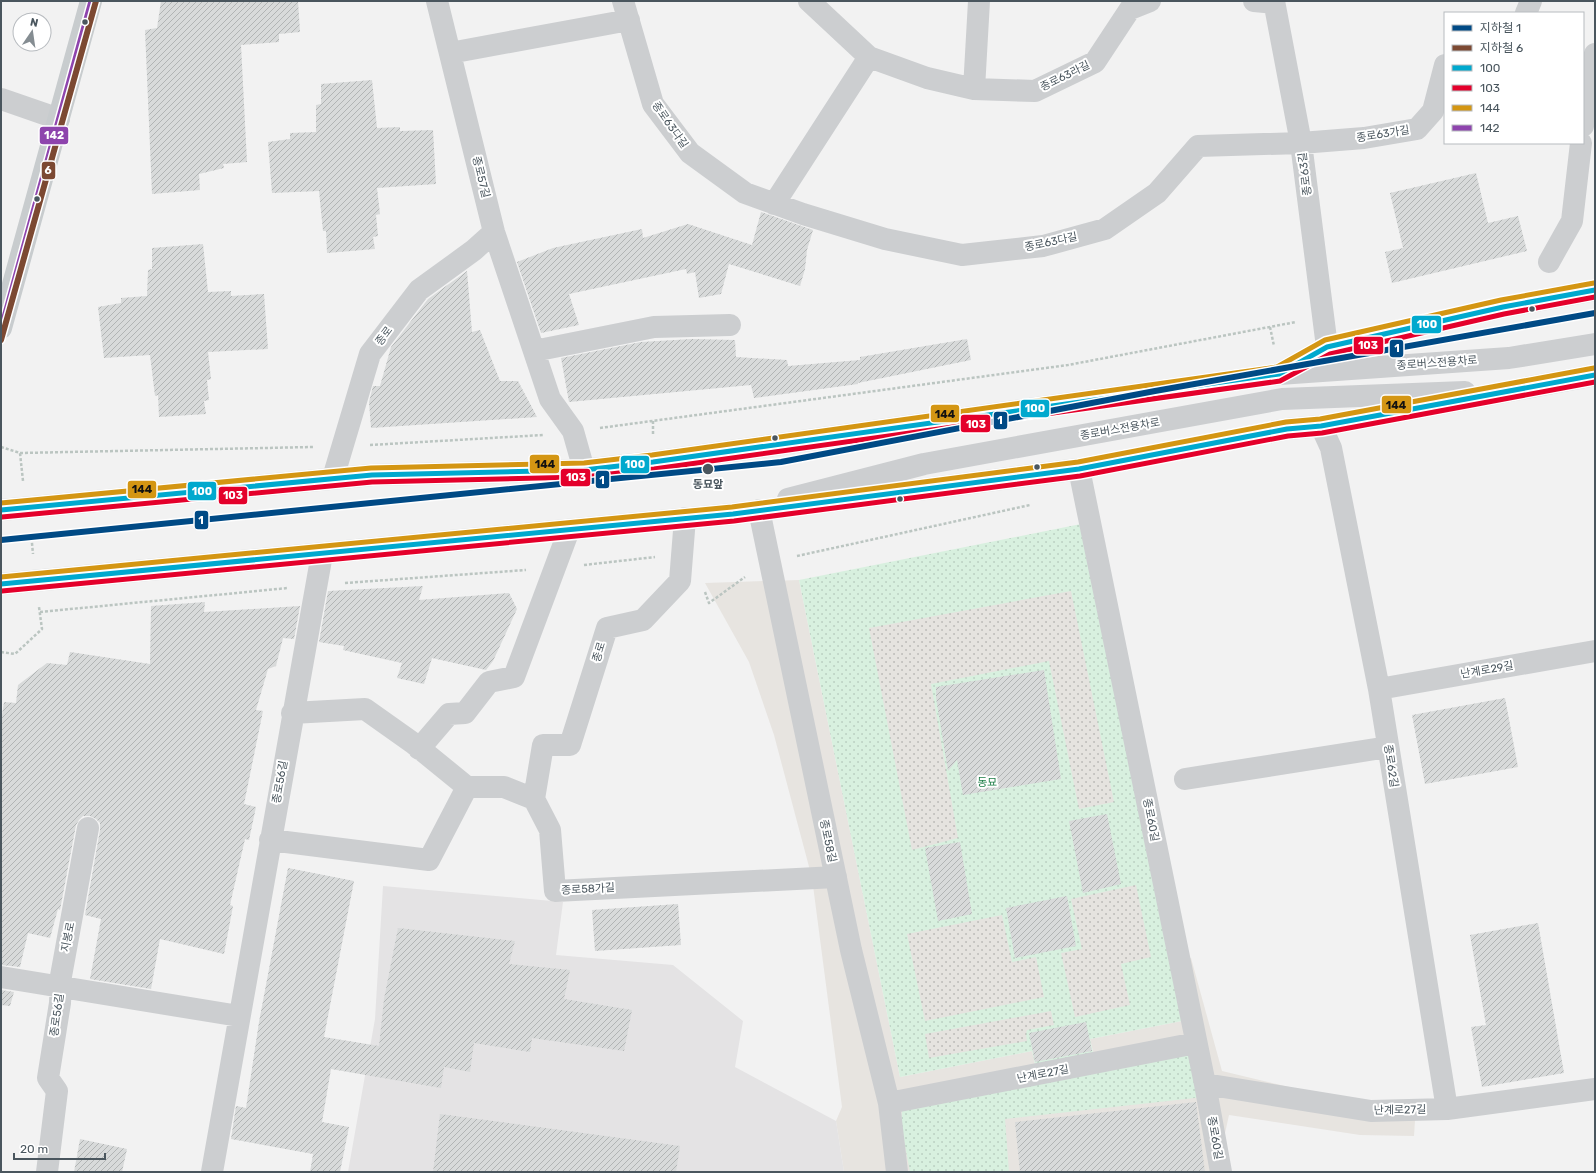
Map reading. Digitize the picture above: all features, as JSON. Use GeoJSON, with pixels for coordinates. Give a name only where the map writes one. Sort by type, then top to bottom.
{"type":"FeatureCollection","features":[{"type":"Feature","properties":{"kind":"main road"},"geometry":{"type":"LineString","coordinates":[[1,328],[91,1]]}},
{"type":"Feature","properties":{"kind":"main road"},"geometry":{"type":"LineString","coordinates":[[1,510],[372,475],[584,470],[1279,374],[1327,347],[1503,307],[1595,290]]}},
{"type":"Feature","properties":{"kind":"main road"},"geometry":{"type":"LineString","coordinates":[[1,584],[733,514],[1079,469],[1287,428],[1321,426],[1595,375]]}},
{"type":"Feature","properties":{"kind":"street","name":"종로57길"},"geometry":{"type":"LineString","coordinates":[[437,1],[494,232],[550,399],[573,431],[584,470]]}},
{"type":"Feature","properties":{"kind":"street","name":"종로63라길"},"geometry":{"type":"LineString","coordinates":[[809,1],[869,57],[927,78],[974,89],[1035,91],[1095,62],[1130,10],[1150,1]]}},
{"type":"Feature","properties":{"kind":"street"},"geometry":{"type":"LineString","coordinates":[[974,89],[979,1]]}},
{"type":"Feature","properties":{"kind":"street"},"geometry":{"type":"LineString","coordinates":[[1526,12],[1531,1]]}},
{"type":"Feature","properties":{"kind":"street","name":"종로63길"},"geometry":{"type":"LineString","coordinates":[[1267,2],[1301,143],[1322,318],[1327,347]]}},
{"type":"Feature","properties":{"kind":"street"},"geometry":{"type":"LineString","coordinates":[[450,53],[626,10]]}},
{"type":"Feature","properties":{"kind":"street","name":"종로63다길"},"geometry":{"type":"LineString","coordinates":[[626,10],[654,104],[690,154],[745,193],[774,204],[885,239],[962,255],[1036,247],[1105,229],[1157,193],[1198,146],[1301,143]]}},
{"type":"Feature","properties":{"kind":"street"},"geometry":{"type":"LineString","coordinates":[[774,204],[869,57]]}},
{"type":"Feature","properties":{"kind":"street"},"geometry":{"type":"LineString","coordinates":[[1584,120],[1593,68]]}},
{"type":"Feature","properties":{"kind":"street","name":"종로63가길"},"geometry":{"type":"LineString","coordinates":[[1301,143],[1364,138],[1417,129],[1433,111],[1444,69]]}},
{"type":"Feature","properties":{"kind":"street"},"geometry":{"type":"LineString","coordinates":[[1,99],[59,118]]}},
{"type":"Feature","properties":{"kind":"street"},"geometry":{"type":"LineString","coordinates":[[1549,262],[1572,222],[1581,144]]}},
{"type":"Feature","properties":{"kind":"street","name":"종로"},"geometry":{"type":"LineString","coordinates":[[333,478],[370,354],[419,290],[474,250],[494,232]]}},
{"type":"Feature","properties":{"kind":"street"},"geometry":{"type":"LineString","coordinates":[[534,351],[654,327],[730,325]]}},
{"type":"Feature","properties":{"kind":"street","name":"종로버스전용차로"},"geometry":{"type":"LineString","coordinates":[[1279,374],[1509,358],[1595,344]]}},
{"type":"Feature","properties":{"kind":"street","name":"종로버스전용차로"},"geometry":{"type":"LineString","coordinates":[[733,514],[924,464],[1282,399],[1514,390]]}},
{"type":"Feature","properties":{"kind":"street","name":"종로62길"},"geometry":{"type":"LineString","coordinates":[[1321,426],[1331,448],[1379,689],[1447,1110]]}},
{"type":"Feature","properties":{"kind":"street","name":"종로60길"},"geometry":{"type":"LineString","coordinates":[[1079,469],[1205,1084],[1221,1172]]}},
{"type":"Feature","properties":{"kind":"street","name":"종로58길"},"geometry":{"type":"LineString","coordinates":[[759,510],[851,950],[889,1103],[897,1172]]}},
{"type":"Feature","properties":{"kind":"street","name":"종로"},"geometry":{"type":"LineString","coordinates":[[534,799],[543,745],[570,745],[607,628],[642,620],[680,581],[685,518]]}},
{"type":"Feature","properties":{"kind":"street"},"geometry":{"type":"LineString","coordinates":[[419,749],[449,714],[466,713],[489,682],[514,677],[569,530]]}},
{"type":"Feature","properties":{"kind":"street","name":"종로56길"},"geometry":{"type":"LineString","coordinates":[[212,1172],[292,713],[322,554]]}},
{"type":"Feature","properties":{"kind":"street","name":"난계로29길"},"geometry":{"type":"LineString","coordinates":[[1379,689],[1595,651]]}},
{"type":"Feature","properties":{"kind":"street"},"geometry":{"type":"LineString","coordinates":[[292,713],[365,709],[467,787],[504,787],[534,799]]}},
{"type":"Feature","properties":{"kind":"street"},"geometry":{"type":"LineString","coordinates":[[1185,779],[1388,748]]}},
{"type":"Feature","properties":{"kind":"street"},"geometry":{"type":"LineString","coordinates":[[270,840],[428,860],[467,787]]}},
{"type":"Feature","properties":{"kind":"street","name":"종로58가길"},"geometry":{"type":"LineString","coordinates":[[534,799],[550,830],[555,890],[836,877]]}},
{"type":"Feature","properties":{"kind":"street","name":"지봉로"},"geometry":{"type":"LineString","coordinates":[[61,987],[61,976],[88,828]]}},
{"type":"Feature","properties":{"kind":"street"},"geometry":{"type":"LineString","coordinates":[[1,977],[61,987]]}},
{"type":"Feature","properties":{"kind":"street","name":"종로56길"},"geometry":{"type":"LineString","coordinates":[[47,1172],[57,1091],[48,1078],[61,987],[239,1016]]}},
{"type":"Feature","properties":{"kind":"street","name":"난계로27길"},"geometry":{"type":"LineString","coordinates":[[889,1103],[1196,1043]]}},
{"type":"Feature","properties":{"kind":"street","name":"난계로27길"},"geometry":{"type":"LineString","coordinates":[[1205,1084],[1371,1111],[1447,1110],[1595,1089]]}},
{"type":"Feature","properties":{"kind":"path"},"geometry":{"type":"LineString","coordinates":[[20,453],[342,447],[540,435],[1068,365],[1322,318]]}},
{"type":"Feature","properties":{"kind":"shaded area"},"geometry":{"type":"Polygon","coordinates":[[[799,580],[900,1077],[1032,1051],[1035,1064],[1093,1052],[1090,1039],[1182,1021],[1170,962],[1191,958],[1222,1071],[1344,1100],[1416,1104],[1414,1136],[1360,1135],[1229,1115],[1221,1152],[1224,1172],[844,1172],[836,1121],[842,1107],[812,878],[774,735],[749,662],[705,583],[799,580]]]}},
{"type":"Feature","properties":{"kind":"shaded area"},"geometry":{"type":"Polygon","coordinates":[[[383,886],[563,902],[556,955],[673,965],[743,1021],[735,1067],[836,1121],[844,1172],[348,1172],[375,1019],[383,886]]]}},
{"type":"Feature","properties":{"kind":"green space","name":"동묘"},"geometry":{"type":"Polygon","coordinates":[[[1081,524],[1182,1021],[1090,1039],[1093,1053],[1035,1064],[1032,1051],[900,1077],[799,580],[1081,524]]]}},
{"type":"Feature","properties":{"kind":"green space"},"geometry":{"type":"Polygon","coordinates":[[[1192,1052],[1204,1097],[1005,1119],[1009,1172],[910,1172],[901,1125],[902,1111],[1192,1052]]]}},
{"type":"Feature","properties":{"kind":"sand"},"geometry":{"type":"Polygon","coordinates":[[[1071,591],[1114,802],[1079,809],[1049,661],[931,684],[958,838],[912,850],[869,628],[1071,591]]]}},
{"type":"Feature","properties":{"kind":"sand"},"geometry":{"type":"Polygon","coordinates":[[[1136,885],[1151,957],[1121,964],[1130,1005],[1075,1017],[1061,953],[1082,949],[1071,899],[1136,885]]]}},
{"type":"Feature","properties":{"kind":"sand"},"geometry":{"type":"Polygon","coordinates":[[[1002,915],[1012,962],[1036,957],[1044,997],[925,1021],[907,934],[1002,915]]]}},
{"type":"Feature","properties":{"kind":"sand"},"geometry":{"type":"Polygon","coordinates":[[[1051,1011],[1054,1025],[1027,1030],[1027,1041],[929,1058],[925,1034],[1051,1011]]]}},
{"type":"Feature","properties":{"kind":"building"},"geometry":{"type":"Polygon","coordinates":[[[161,1],[298,1],[300,32],[279,34],[279,42],[241,45],[247,162],[223,164],[224,168],[199,174],[200,190],[152,194],[145,30],[157,28],[161,1]]]}},
{"type":"Feature","properties":{"kind":"building"},"geometry":{"type":"Polygon","coordinates":[[[372,80],[377,128],[400,127],[400,131],[433,130],[436,184],[377,188],[380,214],[376,215],[378,236],[373,237],[375,249],[327,253],[326,231],[323,231],[319,191],[272,193],[268,142],[290,139],[290,133],[316,132],[316,105],[321,104],[321,84],[372,80]]]}},
{"type":"Feature","properties":{"kind":"building"},"geometry":{"type":"Polygon","coordinates":[[[1476,173],[1488,223],[1518,216],[1527,251],[1392,283],[1385,252],[1403,248],[1390,193],[1476,173]]]}},
{"type":"Feature","properties":{"kind":"building"},"geometry":{"type":"Polygon","coordinates":[[[761,212],[813,230],[807,250],[805,269],[800,286],[729,264],[721,294],[699,298],[695,272],[687,274],[686,269],[569,294],[579,325],[541,333],[517,262],[553,248],[642,229],[643,238],[688,224],[752,245],[761,212]]]}},
{"type":"Feature","properties":{"kind":"building"},"geometry":{"type":"Polygon","coordinates":[[[203,244],[208,292],[231,291],[231,296],[264,294],[268,349],[208,352],[211,379],[207,380],[209,400],[204,401],[206,414],[159,417],[158,395],[155,396],[150,355],[104,358],[98,307],[121,303],[121,298],[147,296],[148,270],[152,269],[152,248],[203,244]]]}},
{"type":"Feature","properties":{"kind":"building"},"geometry":{"type":"Polygon","coordinates":[[[467,271],[472,332],[480,330],[500,381],[518,381],[537,417],[371,428],[369,402],[373,386],[380,386],[391,347],[428,299],[467,271]]]}},
{"type":"Feature","properties":{"kind":"building"},"geometry":{"type":"Polygon","coordinates":[[[692,339],[735,340],[736,357],[787,360],[788,366],[860,360],[860,357],[967,339],[971,360],[858,384],[754,398],[751,385],[569,402],[561,358],[641,342],[692,339]]]}},
{"type":"Feature","properties":{"kind":"building"},"geometry":{"type":"Polygon","coordinates":[[[423,586],[419,600],[509,593],[517,609],[493,661],[486,670],[432,658],[424,684],[397,678],[402,663],[343,650],[344,646],[319,642],[328,591],[423,586]]]}},
{"type":"Feature","properties":{"kind":"building"},"geometry":{"type":"Polygon","coordinates":[[[205,602],[204,612],[300,606],[294,639],[283,638],[276,666],[268,669],[256,710],[263,711],[244,804],[256,807],[249,840],[245,839],[230,905],[233,906],[224,954],[160,939],[151,989],[90,979],[101,919],[85,915],[100,823],[90,816],[83,816],[76,825],[60,910],[58,909],[50,938],[28,933],[20,967],[1,965],[1,722],[4,702],[16,703],[18,685],[47,663],[67,665],[70,652],[150,664],[151,606],[205,602]]]}},
{"type":"Feature","properties":{"kind":"building"},"geometry":{"type":"Polygon","coordinates":[[[1044,670],[1061,779],[963,795],[957,760],[948,771],[936,698],[936,687],[1044,670]]]}},
{"type":"Feature","properties":{"kind":"building"},"geometry":{"type":"Polygon","coordinates":[[[1505,698],[1518,767],[1425,784],[1412,715],[1505,698]]]}},
{"type":"Feature","properties":{"kind":"building"},"geometry":{"type":"Polygon","coordinates":[[[1107,814],[1121,884],[1083,893],[1069,821],[1107,814]]]}},
{"type":"Feature","properties":{"kind":"building"},"geometry":{"type":"Polygon","coordinates":[[[960,842],[972,914],[938,921],[925,848],[960,842]]]}},
{"type":"Feature","properties":{"kind":"building"},"geometry":{"type":"Polygon","coordinates":[[[288,868],[354,881],[324,1037],[379,1046],[384,999],[398,928],[515,941],[509,964],[570,970],[564,999],[632,1010],[624,1051],[532,1038],[530,1052],[474,1043],[470,1072],[444,1067],[441,1088],[331,1069],[322,1122],[349,1127],[340,1172],[310,1172],[313,1154],[231,1139],[236,1106],[246,1108],[259,1022],[288,868]]]}},
{"type":"Feature","properties":{"kind":"building"},"geometry":{"type":"Polygon","coordinates":[[[1067,896],[1076,946],[1015,958],[1006,908],[1067,896]]]}},
{"type":"Feature","properties":{"kind":"building"},"geometry":{"type":"Polygon","coordinates":[[[678,904],[681,945],[595,951],[592,910],[678,904]]]}},
{"type":"Feature","properties":{"kind":"building"},"geometry":{"type":"Polygon","coordinates":[[[1538,923],[1564,1073],[1482,1087],[1471,1027],[1486,1025],[1470,935],[1538,923]]]}},
{"type":"Feature","properties":{"kind":"building"},"geometry":{"type":"Polygon","coordinates":[[[1,990],[14,992],[10,1006],[1,1005],[1,990]]]}},
{"type":"Feature","properties":{"kind":"building"},"geometry":{"type":"Polygon","coordinates":[[[1086,1022],[1092,1051],[1035,1062],[1029,1033],[1086,1022]]]}},
{"type":"Feature","properties":{"kind":"building"},"geometry":{"type":"Polygon","coordinates":[[[1196,1102],[1205,1172],[1020,1172],[1015,1122],[1196,1102]]]}},
{"type":"Feature","properties":{"kind":"building"},"geometry":{"type":"Polygon","coordinates":[[[440,1114],[680,1146],[676,1172],[433,1172],[440,1114]]]}},
{"type":"Feature","properties":{"kind":"building"},"geometry":{"type":"Polygon","coordinates":[[[80,1139],[127,1149],[122,1172],[74,1172],[80,1139]]]}},
{"type":"Feature","properties":{"kind":"metro line","name":"6"},"geometry":{"type":"LineString","coordinates":[[1,340],[96,1]]}},
{"type":"Feature","properties":{"kind":"metro line","name":"1"},"geometry":{"type":"LineString","coordinates":[[1,540],[781,462],[1155,391],[1595,313]]}},
{"type":"Feature","properties":{"kind":"transit line","name":"142"},"geometry":{"type":"LineString","coordinates":[[1,328],[91,1]]}},
{"type":"Feature","properties":{"kind":"transit line","name":"144"},"geometry":{"type":"LineString","coordinates":[[1,503],[371,468],[584,463],[652,455],[1277,367],[1325,340],[1501,300],[1594,283]]}},
{"type":"Feature","properties":{"kind":"transit line","name":"100"},"geometry":{"type":"LineString","coordinates":[[1,510],[372,475],[584,470],[653,462],[1279,374],[1327,347],[1503,307],[1595,290]]}},
{"type":"Feature","properties":{"kind":"transit line","name":"103"},"geometry":{"type":"LineString","coordinates":[[2,517],[372,482],[584,477],[654,469],[1280,381],[1330,354],[1504,314],[1595,297]]}},
{"type":"Feature","properties":{"kind":"transit line","name":"144"},"geometry":{"type":"LineString","coordinates":[[1,577],[732,507],[1078,462],[1286,422],[1320,419],[1594,368]]}},
{"type":"Feature","properties":{"kind":"transit line","name":"100"},"geometry":{"type":"LineString","coordinates":[[1,584],[733,514],[1079,469],[1287,429],[1321,426],[1595,375]]}},
{"type":"Feature","properties":{"kind":"transit line","name":"103"},"geometry":{"type":"LineString","coordinates":[[2,591],[734,521],[1080,476],[1288,436],[1322,433],[1595,382]]}},
{"type":"Feature","properties":{"kind":"place","name":"동묘앞"},"geometry":{"type":"Point","coordinates":[708,469]}}]}
